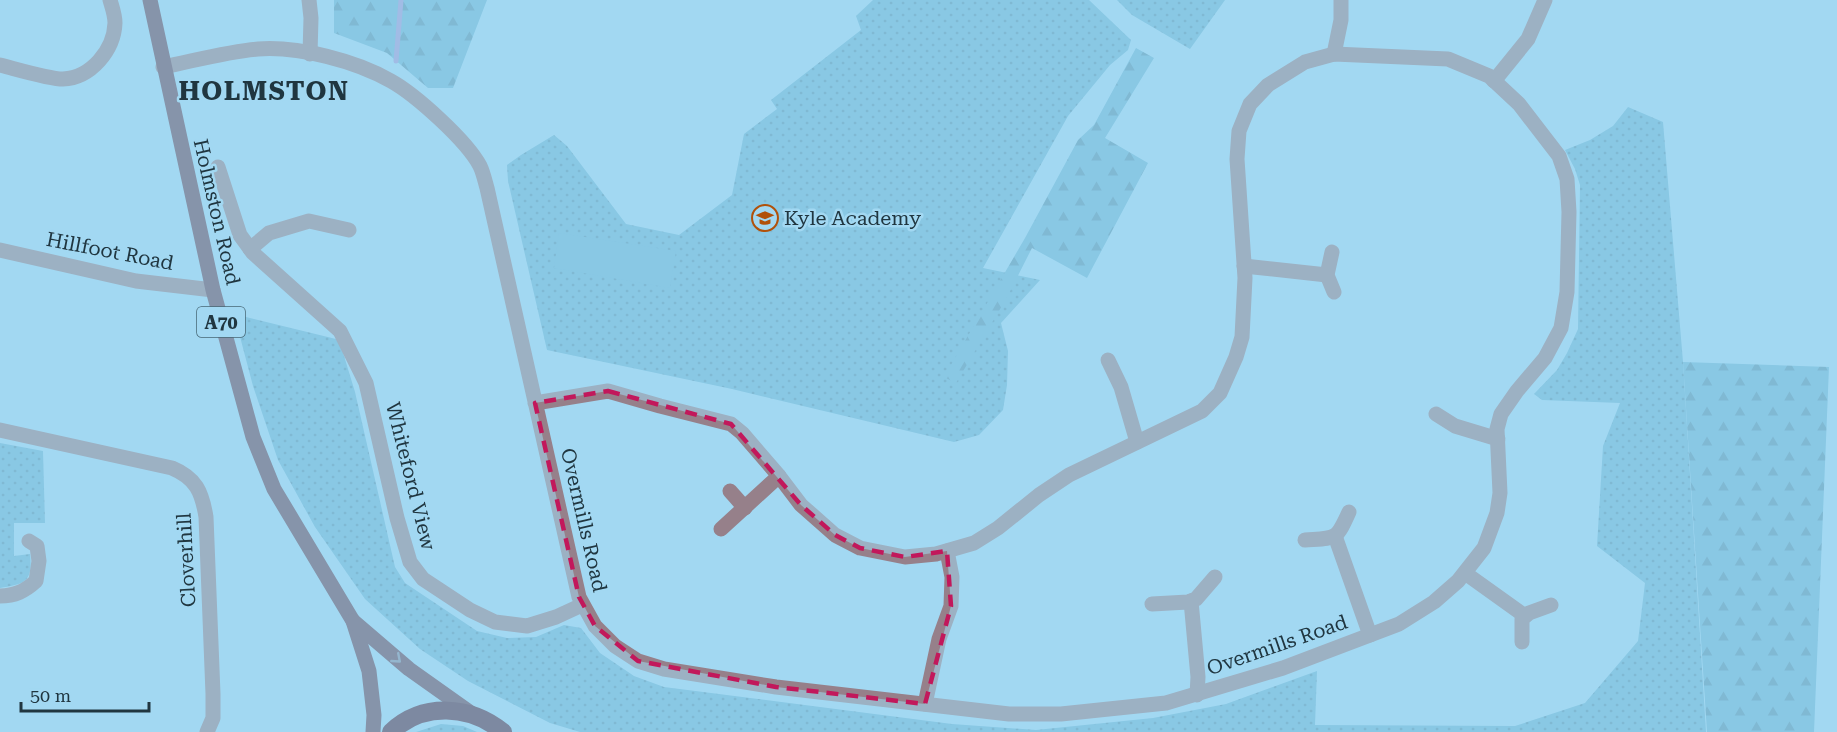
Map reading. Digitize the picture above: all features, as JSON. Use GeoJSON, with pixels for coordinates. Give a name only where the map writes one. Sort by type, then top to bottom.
{"type":"FeatureCollection","features":[{"type":"Feature","properties":{"kind":"highway"},"geometry":{"type":"LineString","coordinates":[[392,732],[412,717],[430,711],[455,710],[485,719],[503,732]]}},
{"type":"Feature","properties":{"kind":"main road","name":"Holmston Road"},"geometry":{"type":"LineString","coordinates":[[150,0],[213,290],[253,438],[274,489],[353,621]]}},
{"type":"Feature","properties":{"kind":"main road","name":"A70"},"geometry":{"type":"LineString","coordinates":[[353,621],[409,669],[472,714]]}},
{"type":"Feature","properties":{"kind":"main road","name":"A70"},"geometry":{"type":"LineString","coordinates":[[353,621],[369,671],[374,715],[373,732]]}},
{"type":"Feature","properties":{"kind":"street"},"geometry":{"type":"LineString","coordinates":[[0,65],[63,79],[90,70],[109,46],[114,32],[115,21],[110,0]]}},
{"type":"Feature","properties":{"kind":"street"},"geometry":{"type":"LineString","coordinates":[[309,0],[310,54]]}},
{"type":"Feature","properties":{"kind":"street"},"geometry":{"type":"LineString","coordinates":[[1334,54],[1341,20],[1341,0]]}},
{"type":"Feature","properties":{"kind":"street"},"geometry":{"type":"LineString","coordinates":[[1494,81],[1528,39],[1545,0]]}},
{"type":"Feature","properties":{"kind":"street","name":"Overmills Road"},"geometry":{"type":"LineString","coordinates":[[164,67],[258,49],[290,50],[346,62],[392,81],[426,107],[459,138],[480,166],[498,231],[582,605],[595,626],[615,646],[638,661],[664,669],[776,687],[1009,714],[1062,714],[1166,702],[1197,695],[1283,668],[1399,624],[1434,602],[1458,581],[1484,548],[1497,513],[1500,493],[1497,429],[1501,414],[1545,358],[1561,328],[1567,292],[1569,212],[1568,178],[1559,156],[1519,104],[1489,76],[1448,59],[1334,54],[1305,62],[1268,85],[1250,104],[1239,130],[1237,159],[1244,266]]}},
{"type":"Feature","properties":{"kind":"street","name":"Whiteford View"},"geometry":{"type":"LineString","coordinates":[[218,167],[240,236],[250,249],[340,331],[366,383],[397,518],[410,562],[423,579],[495,622],[527,626],[582,605]]}},
{"type":"Feature","properties":{"kind":"street"},"geometry":{"type":"LineString","coordinates":[[250,249],[269,233],[309,221],[349,230]]}},
{"type":"Feature","properties":{"kind":"street","name":"Hillfoot Road"},"geometry":{"type":"LineString","coordinates":[[0,250],[136,281],[213,290]]}},
{"type":"Feature","properties":{"kind":"street"},"geometry":{"type":"LineString","coordinates":[[1332,252],[1327,275],[1334,292]]}},
{"type":"Feature","properties":{"kind":"street"},"geometry":{"type":"LineString","coordinates":[[536,403],[608,391],[731,424],[742,433],[801,505],[835,535],[860,548],[905,557],[947,551],[974,543],[1069,476],[1202,411],[1220,393],[1242,337],[1244,266],[1327,275]]}},
{"type":"Feature","properties":{"kind":"street"},"geometry":{"type":"LineString","coordinates":[[1108,360],[1121,387],[1137,442]]}},
{"type":"Feature","properties":{"kind":"street"},"geometry":{"type":"LineString","coordinates":[[1436,414],[1455,426],[1498,439]]}},
{"type":"Feature","properties":{"kind":"street","name":"Cloverhill"},"geometry":{"type":"LineString","coordinates":[[0,430],[172,468],[187,474],[198,488],[206,517],[212,671],[213,717],[207,732]]}},
{"type":"Feature","properties":{"kind":"street"},"geometry":{"type":"LineString","coordinates":[[721,529],[779,476]]}},
{"type":"Feature","properties":{"kind":"street"},"geometry":{"type":"LineString","coordinates":[[730,491],[745,508]]}},
{"type":"Feature","properties":{"kind":"street"},"geometry":{"type":"LineString","coordinates":[[1305,540],[1330,538],[1340,534],[1350,512]]}},
{"type":"Feature","properties":{"kind":"street","name":"Overmills Road"},"geometry":{"type":"LineString","coordinates":[[1335,536],[1370,635]]}},
{"type":"Feature","properties":{"kind":"street"},"geometry":{"type":"LineString","coordinates":[[0,596],[13,596],[36,581],[39,561],[37,546],[29,541]]}},
{"type":"Feature","properties":{"kind":"street"},"geometry":{"type":"LineString","coordinates":[[925,704],[939,639],[951,606],[952,577],[947,551]]}},
{"type":"Feature","properties":{"kind":"street"},"geometry":{"type":"LineString","coordinates":[[1465,573],[1525,616]]}},
{"type":"Feature","properties":{"kind":"street"},"geometry":{"type":"LineString","coordinates":[[1152,604],[1196,599],[1215,577]]}},
{"type":"Feature","properties":{"kind":"street","name":"Overmills Road"},"geometry":{"type":"LineString","coordinates":[[1191,601],[1197,656],[1197,695]]}},
{"type":"Feature","properties":{"kind":"street"},"geometry":{"type":"LineString","coordinates":[[1522,642],[1522,619],[1551,604]]}},
{"type":"Feature","properties":{"kind":"highlighted area"},"geometry":{"type":"Polygon","coordinates":[[[608,391],[731,424],[801,505],[835,535],[860,548],[905,557],[947,551],[951,606],[925,704],[776,687],[638,661],[595,626],[579,597],[535,403],[608,391]]]}},
{"type":"Feature","properties":{"kind":"green space"},"geometry":{"type":"Polygon","coordinates":[[[334,0],[487,0],[453,88],[428,88],[387,53],[334,33],[334,0]]]}},
{"type":"Feature","properties":{"kind":"green space","name":"Kyle Academy"},"geometry":{"type":"Polygon","coordinates":[[[873,0],[1089,0],[1131,40],[1128,50],[1110,65],[1068,116],[983,268],[1040,280],[1001,323],[1008,351],[1007,385],[1003,410],[979,435],[954,442],[732,389],[547,350],[508,181],[507,165],[554,135],[567,146],[626,224],[679,235],[732,195],[744,134],[777,109],[771,100],[861,30],[856,16],[873,0]]]}},
{"type":"Feature","properties":{"kind":"green space"},"geometry":{"type":"Polygon","coordinates":[[[1117,0],[1225,0],[1190,49],[1132,15],[1117,0]]]}},
{"type":"Feature","properties":{"kind":"green space"},"geometry":{"type":"Polygon","coordinates":[[[1136,48],[1154,58],[1105,138],[1148,163],[1087,278],[1032,248],[1006,299],[956,383],[944,377],[1025,238],[1078,140],[1094,125],[1136,48]]]}},
{"type":"Feature","properties":{"kind":"green space"},"geometry":{"type":"Polygon","coordinates":[[[1628,107],[1663,122],[1683,362],[1706,732],[580,732],[550,723],[468,681],[420,649],[365,599],[315,527],[278,460],[253,386],[234,314],[336,339],[341,346],[355,392],[395,567],[405,583],[477,631],[507,638],[536,637],[564,625],[581,628],[600,653],[634,676],[664,687],[952,724],[1036,730],[1153,718],[1226,704],[1317,671],[1315,725],[1515,726],[1585,703],[1638,641],[1645,583],[1597,546],[1603,446],[1620,403],[1542,400],[1534,394],[1557,370],[1578,329],[1580,185],[1565,150],[1590,140],[1613,126],[1628,107]]]}},
{"type":"Feature","properties":{"kind":"green space"},"geometry":{"type":"Polygon","coordinates":[[[559,233],[676,251],[670,288],[554,268],[559,233]]]}},
{"type":"Feature","properties":{"kind":"green space"},"geometry":{"type":"Polygon","coordinates":[[[1683,362],[1829,367],[1814,732],[1707,732],[1683,362]]]}},
{"type":"Feature","properties":{"kind":"green space"},"geometry":{"type":"Polygon","coordinates":[[[0,443],[43,451],[45,523],[14,523],[14,556],[30,554],[30,571],[26,580],[21,583],[0,588],[0,443]]]}},
{"type":"Feature","properties":{"kind":"green space"},"geometry":{"type":"Polygon","coordinates":[[[441,724],[463,726],[477,732],[416,732],[441,724]]]}},
{"type":"Feature","properties":{"kind":"waterway"},"geometry":{"type":"LineString","coordinates":[[396,61],[401,0]]}},
{"type":"Feature","properties":{"kind":"place","name":"Kyle Academy"},"geometry":{"type":"Point","coordinates":[765,218]}},
{"type":"Feature","properties":{"kind":"district","name":"HOLMSTON"},"geometry":{"type":"Point","coordinates":[264,91]}}]}
